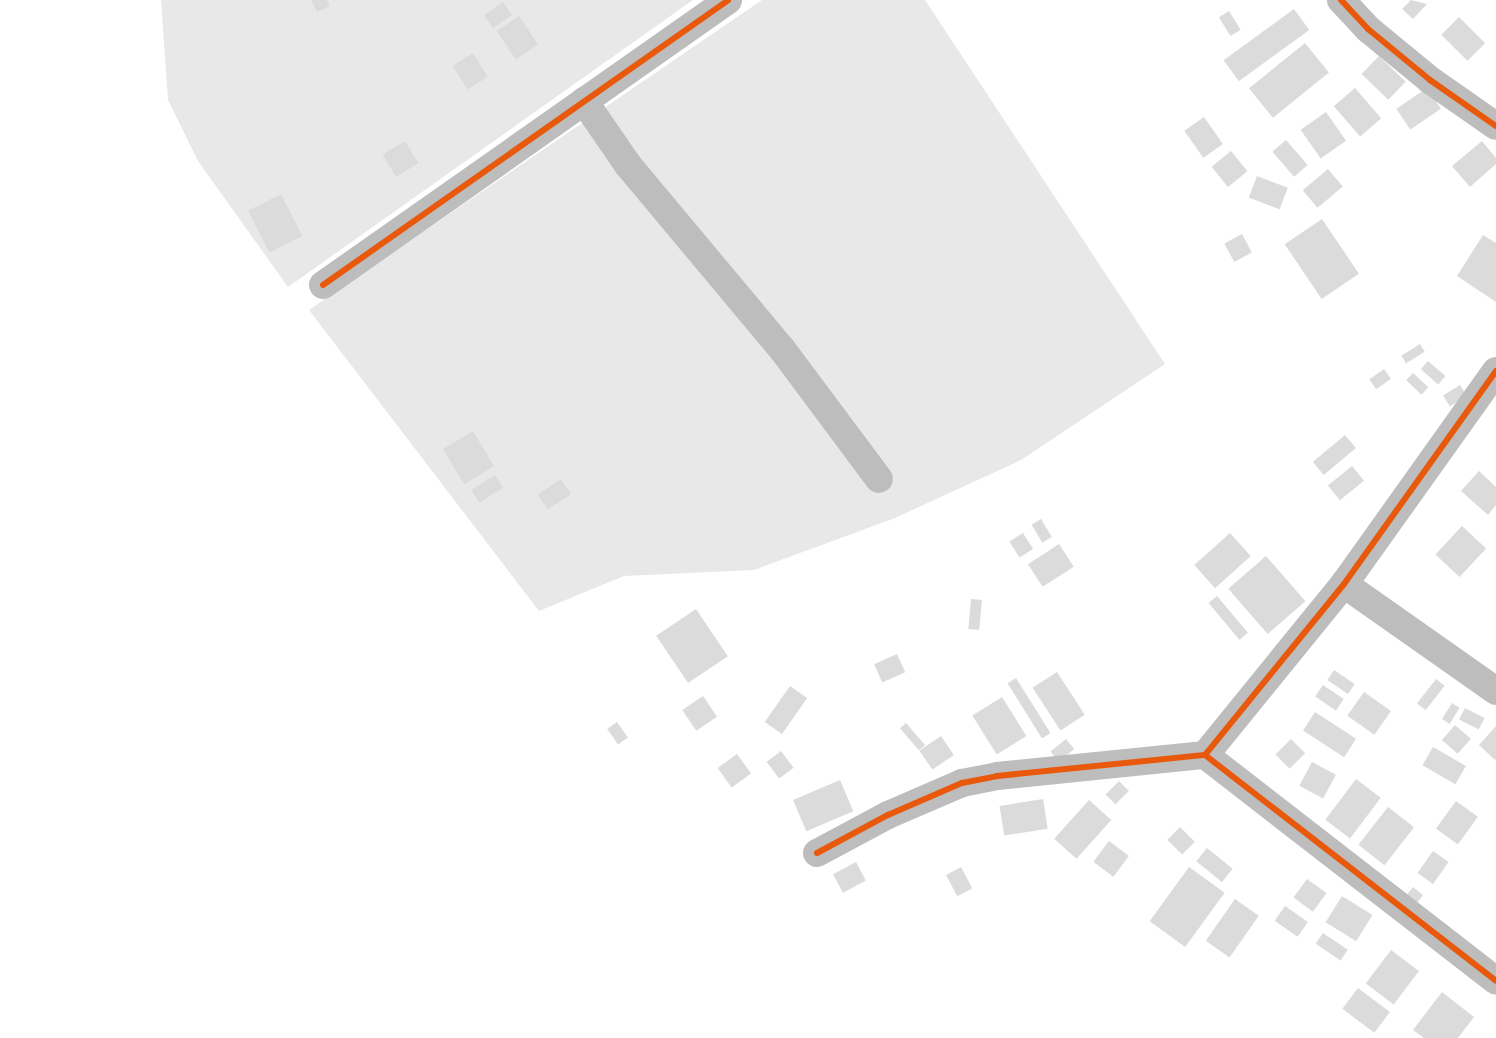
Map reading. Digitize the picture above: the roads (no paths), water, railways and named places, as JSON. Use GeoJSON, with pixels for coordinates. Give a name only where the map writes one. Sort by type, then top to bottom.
{"type":"FeatureCollection","features":[{"type":"Feature","properties":{"kind":"street"},"geometry":{"type":"LineString","coordinates":[[322,285],[728,0]]}},
{"type":"Feature","properties":{"kind":"street"},"geometry":{"type":"LineString","coordinates":[[1341,0],[1368,29],[1430,80],[1496,126]]}},
{"type":"Feature","properties":{"kind":"street"},"geometry":{"type":"LineString","coordinates":[[584,101],[628,165],[782,349],[879,479]]}},
{"type":"Feature","properties":{"kind":"street"},"geometry":{"type":"LineString","coordinates":[[1205,755],[1344,584],[1493,381]]}},
{"type":"Feature","properties":{"kind":"street"},"geometry":{"type":"LineString","coordinates":[[1344,584],[1496,691]]}},
{"type":"Feature","properties":{"kind":"street"},"geometry":{"type":"LineString","coordinates":[[817,853],[888,815],[962,783],[997,776],[1205,755],[1496,981]]}}]}
